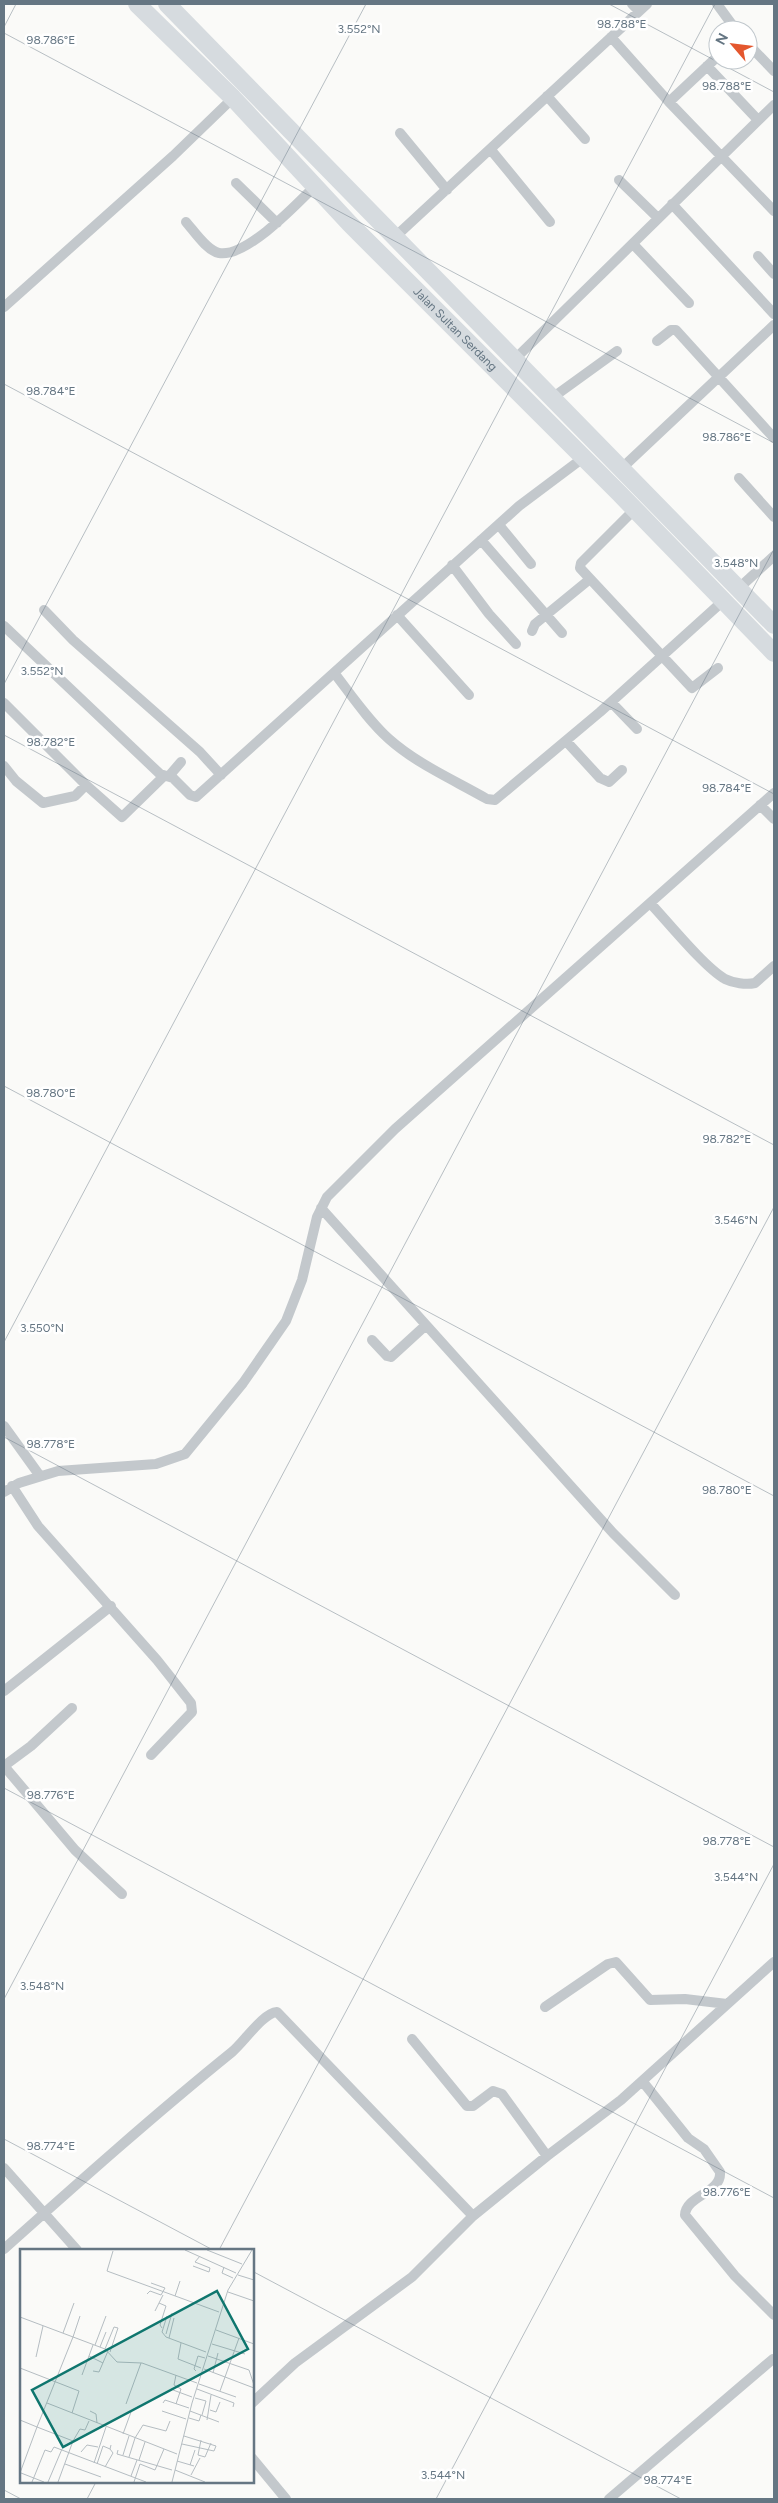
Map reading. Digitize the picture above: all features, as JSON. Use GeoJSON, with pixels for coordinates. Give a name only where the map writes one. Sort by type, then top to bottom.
{"type":"FeatureCollection","features":[{"type":"Feature","properties":{"kind":"highway","name":"Jalan Sultan Serdang"},"geometry":{"type":"LineString","coordinates":[[138,4],[233,98],[315,186],[635,509],[774,653]]}},
{"type":"Feature","properties":{"kind":"highway","name":"Jalan Sultan Serdang"},"geometry":{"type":"LineString","coordinates":[[167,4],[774,625]]}},
{"type":"Feature","properties":{"kind":"highway"},"geometry":{"type":"LineString","coordinates":[[452,324],[467,310]]}},
{"type":"Feature","properties":{"kind":"street"},"geometry":{"type":"LineString","coordinates":[[395,237],[611,37],[635,7],[647,4]]}},
{"type":"Feature","properties":{"kind":"street"},"geometry":{"type":"LineString","coordinates":[[717,4],[729,20]]}},
{"type":"Feature","properties":{"kind":"street"},"geometry":{"type":"LineString","coordinates":[[611,37],[669,102],[774,211]]}},
{"type":"Feature","properties":{"kind":"street"},"geometry":{"type":"LineString","coordinates":[[758,54],[774,70]]}},
{"type":"Feature","properties":{"kind":"street"},"geometry":{"type":"LineString","coordinates":[[669,102],[707,66],[758,120]]}},
{"type":"Feature","properties":{"kind":"street"},"geometry":{"type":"LineString","coordinates":[[547,96],[586,139]]}},
{"type":"Feature","properties":{"kind":"street"},"geometry":{"type":"LineString","coordinates":[[4,306],[173,156],[233,98]]}},
{"type":"Feature","properties":{"kind":"street"},"geometry":{"type":"LineString","coordinates":[[514,360],[774,105]]}},
{"type":"Feature","properties":{"kind":"street"},"geometry":{"type":"LineString","coordinates":[[400,133],[446,190]]}},
{"type":"Feature","properties":{"kind":"street"},"geometry":{"type":"LineString","coordinates":[[491,150],[550,222]]}},
{"type":"Feature","properties":{"kind":"street"},"geometry":{"type":"LineString","coordinates":[[618,180],[658,218]]}},
{"type":"Feature","properties":{"kind":"street"},"geometry":{"type":"LineString","coordinates":[[236,183],[277,223]]}},
{"type":"Feature","properties":{"kind":"street"},"geometry":{"type":"LineString","coordinates":[[186,222],[208,246],[219,253],[226,253],[251,243],[277,223],[315,186]]}},
{"type":"Feature","properties":{"kind":"street"},"geometry":{"type":"LineString","coordinates":[[672,204],[774,314]]}},
{"type":"Feature","properties":{"kind":"street"},"geometry":{"type":"LineString","coordinates":[[633,244],[689,304]]}},
{"type":"Feature","properties":{"kind":"street"},"geometry":{"type":"LineString","coordinates":[[758,256],[774,274]]}},
{"type":"Feature","properties":{"kind":"street"},"geometry":{"type":"LineString","coordinates":[[622,468],[774,325]]}},
{"type":"Feature","properties":{"kind":"street"},"geometry":{"type":"LineString","coordinates":[[657,341],[671,330],[676,330],[774,438]]}},
{"type":"Feature","properties":{"kind":"street"},"geometry":{"type":"LineString","coordinates":[[552,398],[617,351]]}},
{"type":"Feature","properties":{"kind":"street"},"geometry":{"type":"LineString","coordinates":[[6,632],[45,662],[105,723],[166,776],[194,797],[198,796],[335,674],[452,565],[546,485],[583,458]]}},
{"type":"Feature","properties":{"kind":"street"},"geometry":{"type":"LineString","coordinates":[[739,478],[774,517]]}},
{"type":"Feature","properties":{"kind":"street"},"geometry":{"type":"LineString","coordinates":[[635,509],[580,563],[580,568],[693,688],[718,668]]}},
{"type":"Feature","properties":{"kind":"street"},"geometry":{"type":"LineString","coordinates":[[500,525],[531,564]]}},
{"type":"Feature","properties":{"kind":"street"},"geometry":{"type":"LineString","coordinates":[[481,540],[562,633]]}},
{"type":"Feature","properties":{"kind":"street"},"geometry":{"type":"LineString","coordinates":[[739,588],[774,556]]}},
{"type":"Feature","properties":{"kind":"street"},"geometry":{"type":"LineString","coordinates":[[452,565],[481,604],[516,644]]}},
{"type":"Feature","properties":{"kind":"street"},"geometry":{"type":"LineString","coordinates":[[532,631],[535,624],[590,579]]}},
{"type":"Feature","properties":{"kind":"street"},"geometry":{"type":"LineString","coordinates":[[335,674],[375,726],[389,739],[424,763],[487,799],[495,800],[566,741],[723,601]]}},
{"type":"Feature","properties":{"kind":"street"},"geometry":{"type":"LineString","coordinates":[[44,610],[73,640],[200,752],[221,776]]}},
{"type":"Feature","properties":{"kind":"street"},"geometry":{"type":"LineString","coordinates":[[397,615],[469,695]]}},
{"type":"Feature","properties":{"kind":"street"},"geometry":{"type":"LineString","coordinates":[[610,702],[637,729]]}},
{"type":"Feature","properties":{"kind":"street"},"geometry":{"type":"LineString","coordinates":[[4,703],[86,785],[122,817],[181,762]]}},
{"type":"Feature","properties":{"kind":"street"},"geometry":{"type":"LineString","coordinates":[[566,741],[600,778],[609,782],[622,770]]}},
{"type":"Feature","properties":{"kind":"street"},"geometry":{"type":"LineString","coordinates":[[4,766],[16,781],[41,803],[75,796],[86,785]]}},
{"type":"Feature","properties":{"kind":"street"},"geometry":{"type":"LineString","coordinates":[[151,1755],[186,1720],[192,1712],[191,1703],[111,1606],[38,1526],[8,1489],[40,1476],[58,1472],[156,1464],[185,1454],[243,1383],[286,1321],[302,1280],[321,1208],[327,1197],[395,1129],[774,793]]}},
{"type":"Feature","properties":{"kind":"street"},"geometry":{"type":"LineString","coordinates":[[760,805],[774,819]]}},
{"type":"Feature","properties":{"kind":"street"},"geometry":{"type":"LineString","coordinates":[[650,903],[708,964],[726,980],[748,984],[755,983],[774,966]]}},
{"type":"Feature","properties":{"kind":"street"},"geometry":{"type":"LineString","coordinates":[[321,1208],[613,1533],[675,1595]]}},
{"type":"Feature","properties":{"kind":"street"},"geometry":{"type":"LineString","coordinates":[[372,1340],[386,1356],[391,1357],[426,1324]]}},
{"type":"Feature","properties":{"kind":"street"},"geometry":{"type":"LineString","coordinates":[[4,1426],[40,1476]]}},
{"type":"Feature","properties":{"kind":"street"},"geometry":{"type":"LineString","coordinates":[[4,1691],[111,1606]]}},
{"type":"Feature","properties":{"kind":"street"},"geometry":{"type":"LineString","coordinates":[[72,1708],[31,1746],[4,1766],[75,1850],[122,1894]]}},
{"type":"Feature","properties":{"kind":"street"},"geometry":{"type":"LineString","coordinates":[[545,2007],[608,1964],[616,1962],[650,2000],[685,1999],[728,2004]]}},
{"type":"Feature","properties":{"kind":"street"},"geometry":{"type":"LineString","coordinates":[[254,2402],[295,2363],[412,2277],[473,2216],[643,2082],[774,1962]]}},
{"type":"Feature","properties":{"kind":"street"},"geometry":{"type":"LineString","coordinates":[[4,2249],[150,2118],[242,2043],[265,2018],[277,2012],[473,2216]]}},
{"type":"Feature","properties":{"kind":"street"},"geometry":{"type":"LineString","coordinates":[[412,2039],[468,2106],[473,2106],[493,2091],[502,2094],[547,2156]]}},
{"type":"Feature","properties":{"kind":"street"},"geometry":{"type":"LineString","coordinates":[[643,2082],[688,2138],[704,2149],[720,2172],[717,2184],[687,2207],[684,2215],[735,2276],[774,2315]]}},
{"type":"Feature","properties":{"kind":"street"},"geometry":{"type":"LineString","coordinates":[[4,2168],[76,2249]]}},
{"type":"Feature","properties":{"kind":"street"},"geometry":{"type":"LineString","coordinates":[[609,2499],[774,2358]]}},
{"type":"Feature","properties":{"kind":"street"},"geometry":{"type":"LineString","coordinates":[[254,2460],[286,2499]]}}]}
